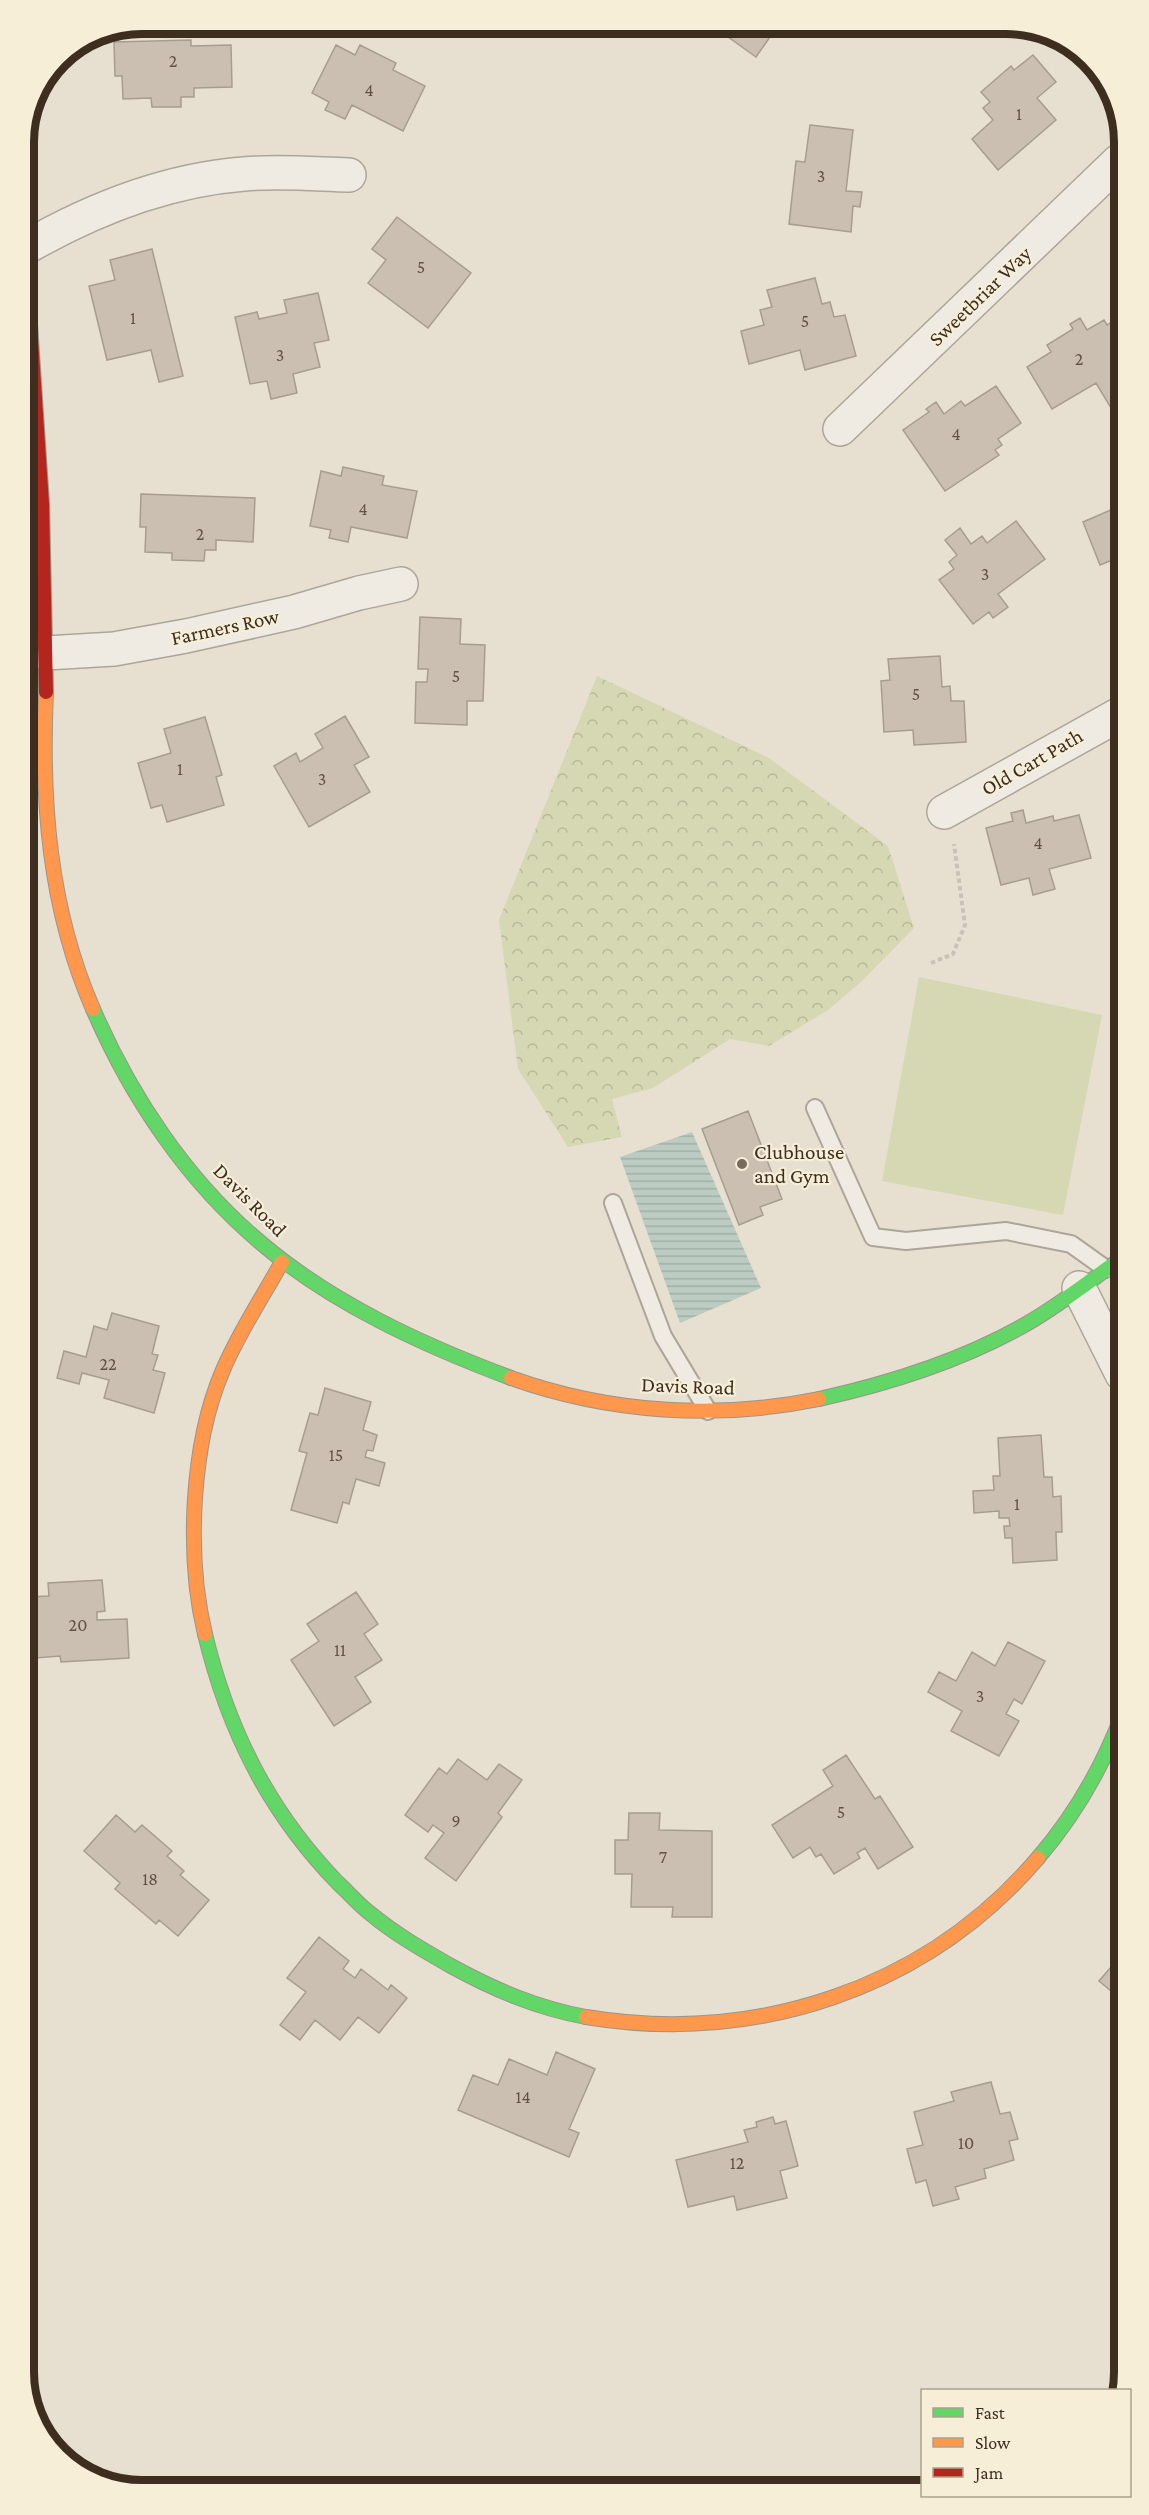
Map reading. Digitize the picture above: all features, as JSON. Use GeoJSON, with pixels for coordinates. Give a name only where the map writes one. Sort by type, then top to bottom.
{"type":"FeatureCollection","features":[{"type":"Feature","properties":{"kind":"street","name":"Sweetbriar Way"},"geometry":{"type":"LineString","coordinates":[[840,429],[1114,166]]}},
{"type":"Feature","properties":{"kind":"street"},"geometry":{"type":"LineString","coordinates":[[35,242],[63,226],[156,189],[198,180],[282,172],[349,175]]}},
{"type":"Feature","properties":{"kind":"street","name":"Davis Road"},"geometry":{"type":"LineString","coordinates":[[35,390],[42,488],[46,653],[44,767],[48,838],[56,891],[74,958],[105,1037],[150,1116],[205,1188],[245,1230],[282,1262],[349,1303],[417,1340],[531,1386],[592,1400],[650,1408],[708,1411],[774,1407],[845,1394],[911,1373],[971,1351],[1028,1323],[1114,1264]]}},
{"type":"Feature","properties":{"kind":"street","name":"Farmers Row"},"geometry":{"type":"LineString","coordinates":[[46,653],[114,649],[186,636],[294,612],[359,593],[401,584]]}},
{"type":"Feature","properties":{"kind":"street","name":"Old Cart Path"},"geometry":{"type":"LineString","coordinates":[[944,812],[1114,717]]}},
{"type":"Feature","properties":{"kind":"street"},"geometry":{"type":"LineString","coordinates":[[282,1262],[225,1365],[210,1406],[199,1462],[194,1526],[197,1595],[208,1658],[227,1716],[262,1788],[314,1859],[366,1911],[414,1944],[480,1983],[555,2012],[625,2022],[694,2025],[766,2017],[840,1997],[917,1959],[978,1919],[1034,1863],[1084,1797],[1114,1739]]}},
{"type":"Feature","properties":{"kind":"street"},"geometry":{"type":"LineString","coordinates":[[1079,1288],[1114,1358]]}},
{"type":"Feature","properties":{"kind":"lane"},"geometry":{"type":"LineString","coordinates":[[815,1108],[873,1237],[906,1241],[1006,1231],[1071,1244],[1106,1269]]}},
{"type":"Feature","properties":{"kind":"lane"},"geometry":{"type":"LineString","coordinates":[[613,1203],[663,1336],[708,1411]]}},
{"type":"Feature","properties":{"kind":"path"},"geometry":{"type":"LineString","coordinates":[[931,963],[953,954],[965,925],[956,851],[944,812]]}},
{"type":"Feature","properties":{"kind":"green space"},"geometry":{"type":"Polygon","coordinates":[[[597,676],[769,758],[888,846],[914,928],[861,982],[828,1010],[769,1046],[730,1039],[653,1088],[612,1099],[622,1137],[568,1147],[518,1069],[499,920],[597,676]]]}},
{"type":"Feature","properties":{"kind":"green space"},"geometry":{"type":"Polygon","coordinates":[[[919,977],[1102,1015],[1063,1215],[882,1181],[919,977]]]}},
{"type":"Feature","properties":{"kind":"shaded area"},"geometry":{"type":"Polygon","coordinates":[[[692,1132],[761,1288],[680,1323],[620,1157],[692,1132]]]}},
{"type":"Feature","properties":{"kind":"building"},"geometry":{"type":"Polygon","coordinates":[[[725,35],[772,35],[756,57],[725,35]]]}},
{"type":"Feature","properties":{"kind":"building"},"geometry":{"type":"Polygon","coordinates":[[[191,40],[191,46],[231,45],[232,87],[194,88],[194,97],[181,97],[181,107],[152,107],[151,98],[123,99],[122,76],[115,76],[114,42],[191,40]]]}},
{"type":"Feature","properties":{"kind":"building"},"geometry":{"type":"Polygon","coordinates":[[[336,45],[355,55],[360,45],[396,63],[393,70],[425,86],[403,131],[352,105],[345,119],[325,110],[329,102],[312,93],[336,45]]]}},
{"type":"Feature","properties":{"kind":"building"},"geometry":{"type":"Polygon","coordinates":[[[1033,55],[1056,82],[1037,98],[1056,120],[998,170],[972,139],[993,120],[983,108],[990,102],[981,92],[1011,66],[1014,70],[1033,55]]]}},
{"type":"Feature","properties":{"kind":"building"},"geometry":{"type":"Polygon","coordinates":[[[810,125],[853,130],[846,191],[862,192],[860,207],[853,206],[851,232],[789,224],[796,161],[805,162],[810,125]]]}},
{"type":"Feature","properties":{"kind":"building"},"geometry":{"type":"Polygon","coordinates":[[[397,217],[471,273],[428,328],[368,283],[386,260],[372,249],[397,217]]]}},
{"type":"Feature","properties":{"kind":"building"},"geometry":{"type":"Polygon","coordinates":[[[152,249],[183,376],[159,382],[151,350],[107,360],[89,286],[115,280],[110,260],[152,249]]]}},
{"type":"Feature","properties":{"kind":"building"},"geometry":{"type":"Polygon","coordinates":[[[815,278],[822,304],[830,302],[834,317],[845,315],[856,356],[805,370],[800,350],[749,364],[741,331],[764,325],[760,310],[772,307],[767,290],[815,278]]]}},
{"type":"Feature","properties":{"kind":"building"},"geometry":{"type":"Polygon","coordinates":[[[318,293],[329,340],[314,343],[320,367],[293,374],[297,393],[271,399],[267,381],[250,384],[235,317],[257,312],[259,319],[287,313],[284,300],[318,293]]]}},
{"type":"Feature","properties":{"kind":"building"},"geometry":{"type":"Polygon","coordinates":[[[1080,318],[1087,330],[1104,320],[1107,325],[1114,320],[1114,406],[1111,408],[1096,383],[1052,409],[1027,367],[1051,352],[1047,345],[1073,329],[1070,324],[1080,318]]]}},
{"type":"Feature","properties":{"kind":"building"},"geometry":{"type":"Polygon","coordinates":[[[996,386],[1021,423],[998,439],[1002,445],[995,450],[999,455],[945,491],[903,430],[929,412],[926,409],[936,402],[944,414],[961,401],[965,406],[996,386]]]}},
{"type":"Feature","properties":{"kind":"building"},"geometry":{"type":"Polygon","coordinates":[[[343,467],[384,476],[382,485],[417,491],[407,538],[351,527],[348,542],[329,538],[331,530],[310,526],[321,471],[341,476],[343,467]]]}},
{"type":"Feature","properties":{"kind":"building"},"geometry":{"type":"Polygon","coordinates":[[[141,494],[255,498],[253,542],[216,540],[216,550],[205,550],[204,561],[172,560],[172,553],[145,552],[146,527],[140,527],[141,494]]]}},
{"type":"Feature","properties":{"kind":"building"},"geometry":{"type":"Polygon","coordinates":[[[1114,509],[1114,559],[1100,565],[1083,522],[1114,509]]]}},
{"type":"Feature","properties":{"kind":"building"},"geometry":{"type":"Polygon","coordinates":[[[1016,521],[1045,559],[998,594],[1008,607],[993,618],[989,612],[973,624],[939,580],[954,569],[949,562],[957,555],[945,540],[960,528],[971,544],[982,536],[987,543],[1016,521]]]}},
{"type":"Feature","properties":{"kind":"building"},"geometry":{"type":"Polygon","coordinates":[[[420,617],[461,619],[460,644],[485,645],[483,701],[467,701],[467,725],[415,723],[416,682],[427,682],[428,669],[418,669],[420,617]]]}},
{"type":"Feature","properties":{"kind":"building"},"geometry":{"type":"Polygon","coordinates":[[[940,656],[942,687],[950,686],[951,701],[964,701],[966,742],[914,745],[913,730],[884,732],[881,681],[890,680],[888,659],[940,656]]]}},
{"type":"Feature","properties":{"kind":"building"},"geometry":{"type":"Polygon","coordinates":[[[345,716],[369,757],[354,765],[370,792],[309,827],[274,766],[296,753],[300,762],[323,748],[315,734],[345,716]]]}},
{"type":"Feature","properties":{"kind":"building"},"geometry":{"type":"Polygon","coordinates":[[[205,717],[222,775],[216,777],[224,805],[167,822],[162,805],[151,808],[138,763],[171,753],[164,729],[205,717]]]}},
{"type":"Feature","properties":{"kind":"building"},"geometry":{"type":"Polygon","coordinates":[[[1023,810],[1026,823],[1053,816],[1054,821],[1079,815],[1091,858],[1049,869],[1055,889],[1033,895],[1029,878],[1001,885],[986,828],[1013,821],[1011,813],[1023,810]]]}},
{"type":"Feature","properties":{"kind":"building","name":"Clubhouse and Gym"},"geometry":{"type":"Polygon","coordinates":[[[748,1111],[782,1199],[760,1207],[763,1215],[739,1225],[702,1129],[748,1111]]]}},
{"type":"Feature","properties":{"kind":"building"},"geometry":{"type":"Polygon","coordinates":[[[112,1313],[159,1326],[152,1354],[158,1355],[153,1370],[165,1373],[154,1413],[104,1398],[109,1380],[82,1373],[79,1384],[57,1378],[64,1351],[86,1357],[94,1326],[107,1330],[112,1313]]]}},
{"type":"Feature","properties":{"kind":"building"},"geometry":{"type":"Polygon","coordinates":[[[325,1388],[371,1402],[363,1430],[377,1435],[373,1451],[367,1450],[365,1457],[385,1463],[379,1486],[356,1479],[349,1504],[343,1502],[337,1523],[291,1510],[307,1453],[299,1451],[310,1413],[318,1415],[325,1388]]]}},
{"type":"Feature","properties":{"kind":"building"},"geometry":{"type":"Polygon","coordinates":[[[1041,1435],[1044,1477],[1052,1477],[1053,1497],[1061,1496],[1062,1532],[1056,1532],[1057,1560],[1013,1563],[1012,1538],[1005,1538],[1004,1526],[1010,1526],[1009,1518],[999,1518],[999,1511],[974,1513],[973,1491],[994,1490],[993,1476],[1000,1476],[998,1438],[1041,1435]]]}},
{"type":"Feature","properties":{"kind":"building"},"geometry":{"type":"Polygon","coordinates":[[[102,1580],[105,1611],[97,1612],[97,1620],[127,1619],[129,1658],[61,1662],[60,1656],[35,1658],[34,1597],[49,1596],[48,1583],[102,1580]]]}},
{"type":"Feature","properties":{"kind":"building"},"geometry":{"type":"Polygon","coordinates":[[[356,1592],[378,1624],[364,1634],[382,1660],[355,1677],[371,1702],[334,1726],[291,1660],[319,1641],[307,1624],[356,1592]]]}},
{"type":"Feature","properties":{"kind":"building"},"geometry":{"type":"Polygon","coordinates":[[[1008,1642],[1045,1661],[1022,1704],[1014,1699],[1006,1714],[1019,1721],[999,1756],[951,1731],[962,1711],[928,1692],[939,1672],[956,1681],[972,1652],[995,1666],[1008,1642]]]}},
{"type":"Feature","properties":{"kind":"building"},"geometry":{"type":"Polygon","coordinates":[[[846,1755],[875,1799],[880,1796],[913,1847],[878,1869],[865,1848],[857,1853],[860,1858],[834,1874],[821,1854],[816,1857],[810,1847],[793,1858],[772,1825],[833,1786],[823,1770],[846,1755]]]}},
{"type":"Feature","properties":{"kind":"building"},"geometry":{"type":"Polygon","coordinates":[[[458,1759],[487,1780],[499,1764],[522,1780],[498,1813],[502,1817],[456,1881],[425,1858],[444,1833],[433,1825],[428,1832],[405,1815],[439,1768],[447,1774],[458,1759]]]}},
{"type":"Feature","properties":{"kind":"building"},"geometry":{"type":"Polygon","coordinates":[[[629,1813],[660,1813],[659,1830],[712,1831],[712,1917],[672,1917],[673,1907],[631,1907],[632,1874],[615,1874],[615,1840],[628,1840],[629,1813]]]}},
{"type":"Feature","properties":{"kind":"building"},"geometry":{"type":"Polygon","coordinates":[[[116,1815],[135,1832],[142,1825],[172,1851],[167,1856],[184,1871],[180,1875],[209,1900],[178,1936],[159,1920],[156,1924],[115,1889],[120,1883],[84,1851],[116,1815]]]}},
{"type":"Feature","properties":{"kind":"building"},"geometry":{"type":"Polygon","coordinates":[[[319,1937],[349,1961],[343,1969],[355,1978],[361,1969],[388,1990],[391,1985],[407,1998],[379,2033],[358,2017],[340,2040],[315,2020],[300,2040],[280,2025],[306,1992],[287,1978],[319,1937]]]}},
{"type":"Feature","properties":{"kind":"building"},"geometry":{"type":"Polygon","coordinates":[[[1114,1964],[1114,1994],[1099,1981],[1114,1964]]]}},
{"type":"Feature","properties":{"kind":"building"},"geometry":{"type":"Polygon","coordinates":[[[556,2052],[595,2069],[569,2129],[579,2133],[569,2157],[458,2110],[473,2075],[498,2085],[509,2059],[547,2075],[556,2052]]]}},
{"type":"Feature","properties":{"kind":"building"},"geometry":{"type":"Polygon","coordinates":[[[991,2082],[1000,2114],[1010,2112],[1018,2139],[1009,2141],[1014,2160],[984,2169],[986,2178],[955,2187],[959,2199],[933,2206],[926,2180],[916,2183],[907,2149],[923,2145],[914,2112],[954,2101],[951,2092],[991,2082]]]}},
{"type":"Feature","properties":{"kind":"building"},"geometry":{"type":"Polygon","coordinates":[[[773,2117],[775,2124],[786,2121],[798,2166],[780,2171],[787,2198],[737,2210],[734,2196],[688,2207],[676,2160],[748,2142],[744,2130],[757,2127],[756,2122],[773,2117]]]}},
{"type":"Feature","properties":{"kind":"traffic: fast"},"geometry":{"type":"LineString","coordinates":[[93,1009],[125,1074],[164,1136],[209,1193],[261,1243],[318,1285],[380,1321],[445,1352],[511,1378]]}},
{"type":"Feature","properties":{"kind":"traffic: fast"},"geometry":{"type":"LineString","coordinates":[[819,1399],[900,1378],[978,1348],[1040,1316],[1114,1264]]}},
{"type":"Feature","properties":{"kind":"traffic: fast"},"geometry":{"type":"LineString","coordinates":[[205,1634],[226,1703],[254,1768],[291,1828],[338,1883],[362,1907],[390,1928],[451,1966],[517,1997],[550,2009],[586,2017]]}},
{"type":"Feature","properties":{"kind":"traffic: fast"},"geometry":{"type":"LineString","coordinates":[[1038,1858],[1076,1807],[1097,1771],[1114,1734]]}},
{"type":"Feature","properties":{"kind":"traffic: slow"},"geometry":{"type":"LineString","coordinates":[[46,692],[45,773],[51,854],[66,932],[93,1009]]}},
{"type":"Feature","properties":{"kind":"traffic: slow"},"geometry":{"type":"LineString","coordinates":[[205,1634],[195,1570],[194,1536],[198,1465],[204,1432],[212,1399],[229,1356],[282,1262]]}},
{"type":"Feature","properties":{"kind":"traffic: slow"},"geometry":{"type":"LineString","coordinates":[[511,1378],[586,1399],[664,1410],[742,1410],[819,1399]]}},
{"type":"Feature","properties":{"kind":"traffic: slow"},"geometry":{"type":"LineString","coordinates":[[586,2017],[650,2024],[713,2022],[774,2014],[834,1997],[891,1973],[944,1942],[993,1904],[1038,1858]]}},
{"type":"Feature","properties":{"kind":"traffic: jam"},"geometry":{"type":"LineString","coordinates":[[35,397],[42,504],[46,692]]}},
{"type":"Feature","properties":{"kind":"place","name":"Clubhouse and Gym"},"geometry":{"type":"Point","coordinates":[742,1164]}}]}
